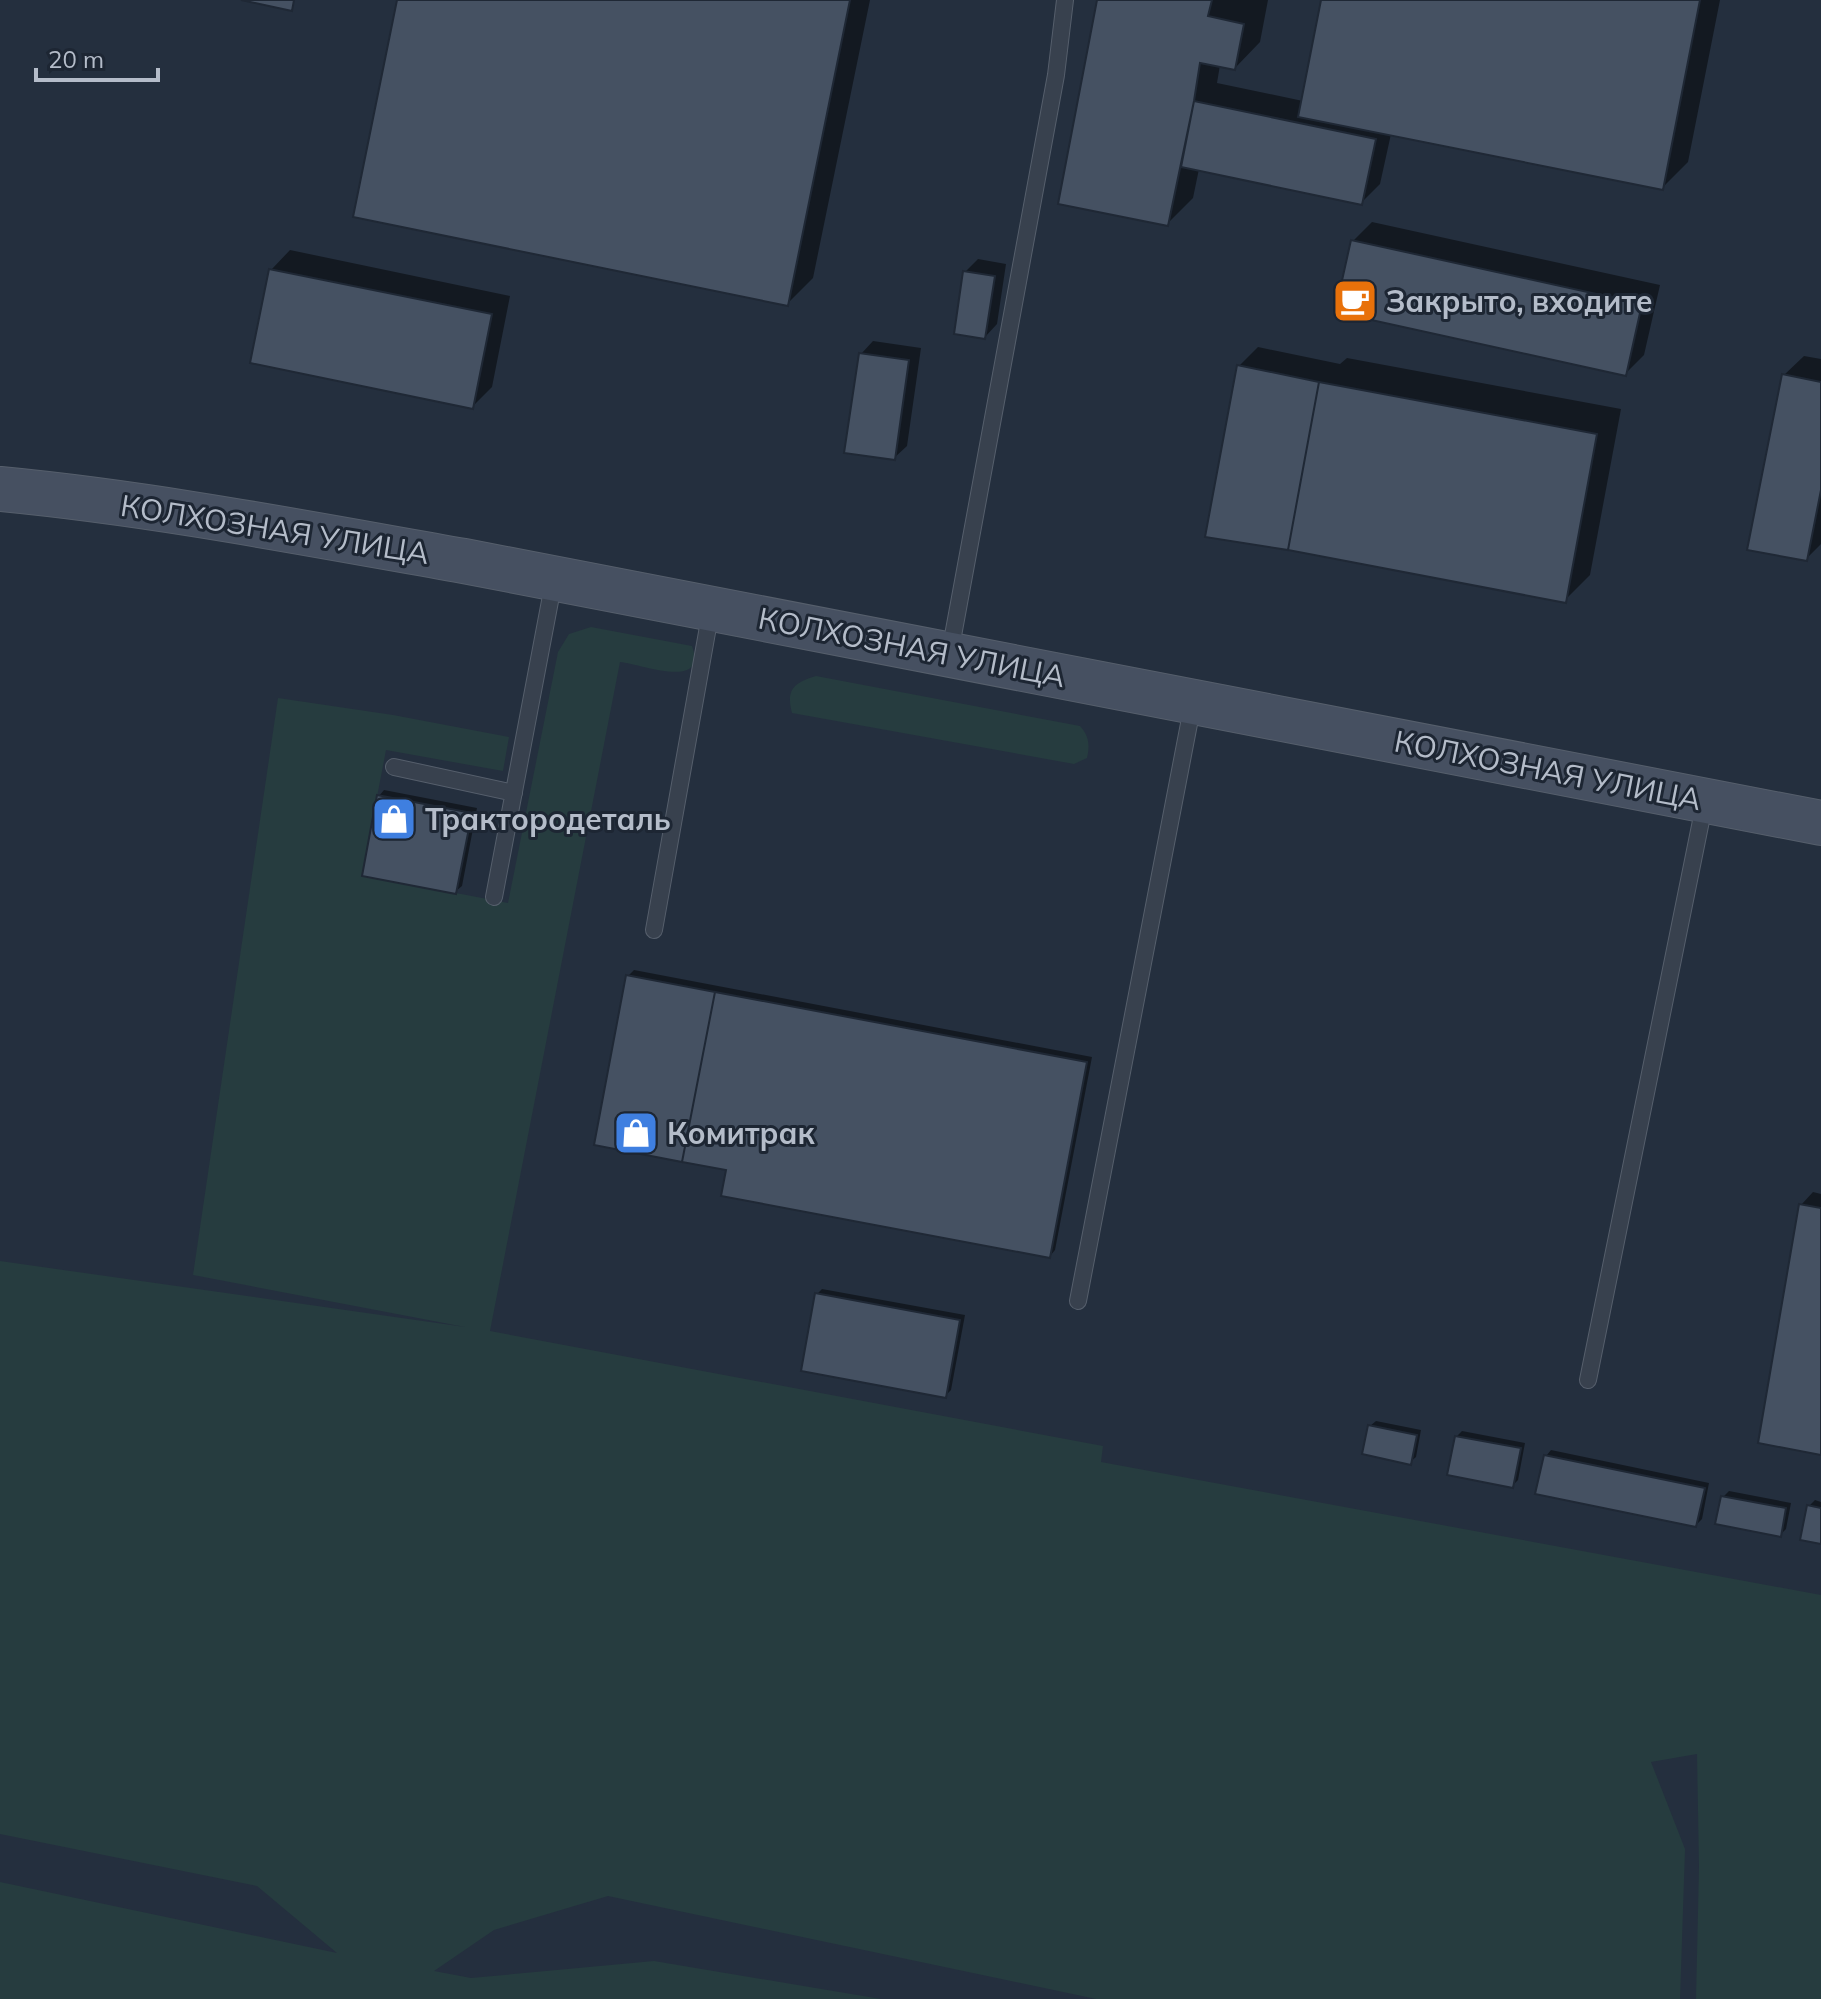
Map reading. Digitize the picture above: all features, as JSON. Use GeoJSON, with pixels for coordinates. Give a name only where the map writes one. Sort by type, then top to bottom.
{"type":"FeatureCollection","features":[{"type":"Feature","properties":{"kind":"street","name":"КОЛХОЗНАЯ УЛИЦА"},"geometry":{"type":"LineString","coordinates":[[0,489],[66,495],[255,524],[555,578],[1821,823]]}},
{"type":"Feature","properties":{"kind":"lane"},"geometry":{"type":"LineString","coordinates":[[949,655],[1056,75],[1065,0]]}},
{"type":"Feature","properties":{"kind":"lane"},"geometry":{"type":"LineString","coordinates":[[494,897],[555,578]]}},
{"type":"Feature","properties":{"kind":"lane"},"geometry":{"type":"LineString","coordinates":[[654,930],[712,609]]}},
{"type":"Feature","properties":{"kind":"lane"},"geometry":{"type":"LineString","coordinates":[[1078,1301],[1193,702]]}},
{"type":"Feature","properties":{"kind":"lane"},"geometry":{"type":"LineString","coordinates":[[394,767],[514,793]]}},
{"type":"Feature","properties":{"kind":"lane"},"geometry":{"type":"LineString","coordinates":[[1588,1380],[1705,801]]}},
{"type":"Feature","properties":{"kind":"green space"},"geometry":{"type":"Polygon","coordinates":[[[591,627],[692,646],[694,660],[690,668],[670,672],[620,662],[490,1331],[1103,1446],[1101,1462],[1821,1595],[1821,1999],[1696,1999],[1699,1867],[1697,1754],[1651,1762],[1685,1849],[1680,1999],[1096,1999],[608,1896],[494,1930],[434,1971],[471,1978],[654,1961],[881,1999],[0,1999],[0,1882],[337,1953],[257,1886],[0,1834],[0,1261],[465,1327],[193,1275],[278,698],[509,737],[503,771],[386,750],[362,875],[508,903],[558,652],[569,634],[591,627]]]}},
{"type":"Feature","properties":{"kind":"green space"},"geometry":{"type":"Polygon","coordinates":[[[816,676],[1080,726],[1088,741],[1087,758],[1074,764],[792,713],[790,698],[793,688],[816,676]]]}},
{"type":"Feature","properties":{"kind":"building"},"geometry":{"type":"Polygon","coordinates":[[[241,0],[294,0],[292,11],[241,0]]]}},
{"type":"Feature","properties":{"kind":"building"},"geometry":{"type":"Polygon","coordinates":[[[397,0],[850,0],[788,306],[353,217],[397,0]]]}},
{"type":"Feature","properties":{"kind":"building"},"geometry":{"type":"Polygon","coordinates":[[[1097,0],[1212,0],[1208,16],[1244,24],[1235,70],[1200,63],[1168,226],[1058,204],[1097,0]]]}},
{"type":"Feature","properties":{"kind":"building"},"geometry":{"type":"Polygon","coordinates":[[[1321,0],[1700,0],[1663,190],[1298,117],[1321,0]]]}},
{"type":"Feature","properties":{"kind":"building"},"geometry":{"type":"Polygon","coordinates":[[[1194,101],[1376,139],[1362,205],[1181,167],[1194,101]]]}},
{"type":"Feature","properties":{"kind":"building"},"geometry":{"type":"Polygon","coordinates":[[[1351,240],[1642,304],[1626,376],[1335,312],[1351,240]]]}},
{"type":"Feature","properties":{"kind":"building"},"geometry":{"type":"Polygon","coordinates":[[[269,269],[492,314],[473,409],[250,363],[269,269]]]}},
{"type":"Feature","properties":{"kind":"building"},"geometry":{"type":"Polygon","coordinates":[[[963,271],[995,276],[985,339],[954,334],[963,271]]]}},
{"type":"Feature","properties":{"kind":"building"},"geometry":{"type":"Polygon","coordinates":[[[859,353],[909,360],[895,460],[844,453],[859,353]]]}},
{"type":"Feature","properties":{"kind":"building"},"geometry":{"type":"Polygon","coordinates":[[[1237,365],[1319,382],[1288,550],[1205,537],[1237,365]]]}},
{"type":"Feature","properties":{"kind":"building"},"geometry":{"type":"Polygon","coordinates":[[[1782,374],[1821,382],[1821,490],[1807,561],[1747,550],[1782,374]]]}},
{"type":"Feature","properties":{"kind":"building"},"geometry":{"type":"Polygon","coordinates":[[[1319,382],[1597,434],[1566,603],[1288,550],[1319,382]]]}},
{"type":"Feature","properties":{"kind":"building"},"geometry":{"type":"Polygon","coordinates":[[[377,795],[472,813],[456,894],[362,876],[377,795]]]}},
{"type":"Feature","properties":{"kind":"building"},"geometry":{"type":"Polygon","coordinates":[[[626,975],[715,992],[682,1162],[594,1145],[626,975]]]}},
{"type":"Feature","properties":{"kind":"building"},"geometry":{"type":"Polygon","coordinates":[[[715,992],[1087,1062],[1050,1258],[721,1196],[726,1170],[682,1162],[715,992]]]}},
{"type":"Feature","properties":{"kind":"building"},"geometry":{"type":"Polygon","coordinates":[[[1799,1204],[1821,1208],[1821,1455],[1758,1443],[1799,1204]]]}},
{"type":"Feature","properties":{"kind":"building"},"geometry":{"type":"Polygon","coordinates":[[[815,1293],[960,1320],[946,1398],[801,1371],[815,1293]]]}},
{"type":"Feature","properties":{"kind":"building"},"geometry":{"type":"Polygon","coordinates":[[[1368,1425],[1417,1435],[1411,1465],[1362,1454],[1368,1425]]]}},
{"type":"Feature","properties":{"kind":"building"},"geometry":{"type":"Polygon","coordinates":[[[1455,1436],[1521,1448],[1513,1488],[1447,1475],[1455,1436]]]}},
{"type":"Feature","properties":{"kind":"building"},"geometry":{"type":"Polygon","coordinates":[[[1544,1455],[1705,1488],[1696,1527],[1535,1494],[1544,1455]]]}},
{"type":"Feature","properties":{"kind":"building"},"geometry":{"type":"Polygon","coordinates":[[[1721,1496],[1786,1508],[1781,1537],[1715,1524],[1721,1496]]]}},
{"type":"Feature","properties":{"kind":"building"},"geometry":{"type":"Polygon","coordinates":[[[1807,1505],[1821,1508],[1821,1544],[1800,1540],[1807,1505]]]}},
{"type":"Feature","properties":{"kind":"place","name":"Закрыто, входите"},"geometry":{"type":"Point","coordinates":[1355,301]}},
{"type":"Feature","properties":{"kind":"place","name":"Трактородеталь"},"geometry":{"type":"Point","coordinates":[394,819]}},
{"type":"Feature","properties":{"kind":"place","name":"Комитрак"},"geometry":{"type":"Point","coordinates":[636,1133]}}]}
